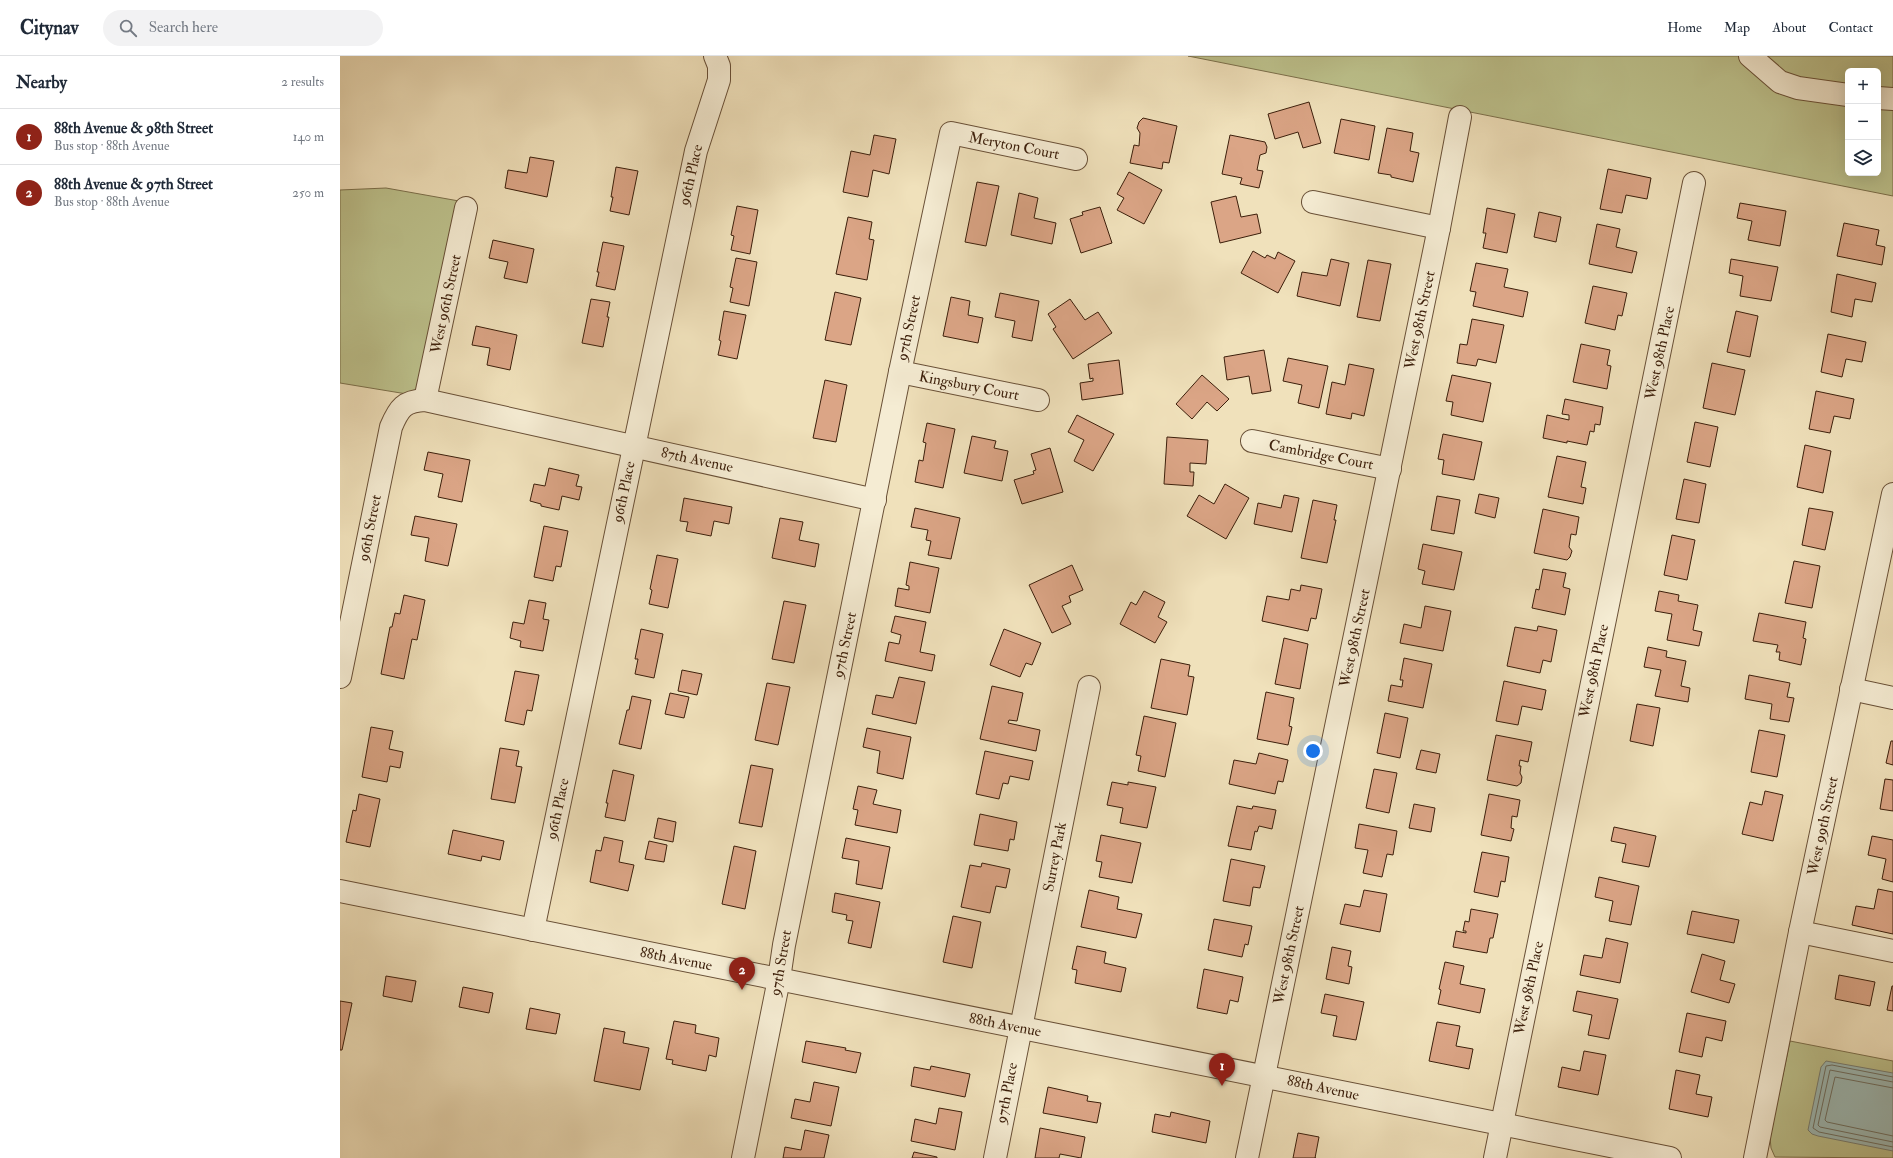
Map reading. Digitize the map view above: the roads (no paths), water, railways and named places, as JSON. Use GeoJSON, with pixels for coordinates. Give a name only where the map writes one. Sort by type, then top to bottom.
{"type":"FeatureCollection","features":[{"type":"Feature","properties":{"kind":"street","name":"96th Place"},"geometry":{"type":"LineString","coordinates":[[533,930],[696,151],[719,80],[719,66],[715,56]]}},
{"type":"Feature","properties":{"kind":"street"},"geometry":{"type":"LineString","coordinates":[[1750,56],[1780,82],[1798,88],[1845,95]]}},
{"type":"Feature","properties":{"kind":"street"},"geometry":{"type":"LineString","coordinates":[[1881,98],[1893,99]]}},
{"type":"Feature","properties":{"kind":"street","name":"West 98th Street"},"geometry":{"type":"LineString","coordinates":[[1247,1158],[1390,469],[1460,117]]}},
{"type":"Feature","properties":{"kind":"street","name":"Meryton Court"},"geometry":{"type":"LineString","coordinates":[[951,133],[1076,158]]}},
{"type":"Feature","properties":{"kind":"street","name":"97th Street"},"geometry":{"type":"LineString","coordinates":[[743,1158],[779,979],[784,945],[900,372],[951,133]]}},
{"type":"Feature","properties":{"kind":"street","name":"West 98th Place"},"geometry":{"type":"LineString","coordinates":[[1495,1158],[1694,183]]}},
{"type":"Feature","properties":{"kind":"street"},"geometry":{"type":"LineString","coordinates":[[1313,202],[1439,228]]}},
{"type":"Feature","properties":{"kind":"street","name":"West 96th Street"},"geometry":{"type":"LineString","coordinates":[[425,400],[466,208]]}},
{"type":"Feature","properties":{"kind":"street","name":"Kingsbury Court"},"geometry":{"type":"LineString","coordinates":[[900,372],[1038,400]]}},
{"type":"Feature","properties":{"kind":"street","name":"87th Avenue"},"geometry":{"type":"LineString","coordinates":[[425,400],[875,500]]}},
{"type":"Feature","properties":{"kind":"street","name":"96th Street"},"geometry":{"type":"LineString","coordinates":[[340,677],[391,427],[397,414],[405,404],[425,400]]}},
{"type":"Feature","properties":{"kind":"street","name":"Cambridge Court"},"geometry":{"type":"LineString","coordinates":[[1252,441],[1390,469]]}},
{"type":"Feature","properties":{"kind":"street","name":"West 99th Street"},"geometry":{"type":"LineString","coordinates":[[1755,1158],[1800,932],[1893,494]]}},
{"type":"Feature","properties":{"kind":"street","name":"Surrey Park"},"geometry":{"type":"LineString","coordinates":[[1020,1028],[1089,687]]}},
{"type":"Feature","properties":{"kind":"street"},"geometry":{"type":"LineString","coordinates":[[1851,689],[1893,698]]}},
{"type":"Feature","properties":{"kind":"street","name":"88th Avenue"},"geometry":{"type":"LineString","coordinates":[[340,891],[1670,1158]]}},
{"type":"Feature","properties":{"kind":"street"},"geometry":{"type":"LineString","coordinates":[[1800,932],[1893,951]]}},
{"type":"Feature","properties":{"kind":"street","name":"97th Place"},"geometry":{"type":"LineString","coordinates":[[995,1158],[1020,1028]]}},
{"type":"Feature","properties":{"kind":"water"},"geometry":{"type":"Polygon","coordinates":[[[1826,1061],[1893,1073],[1893,1151],[1818,1136],[1812,1134],[1808,1130],[1821,1067],[1826,1061]]]}},
{"type":"Feature","properties":{"kind":"place","name":"88th Avenue & 97th Street"},"geometry":{"type":"Point","coordinates":[742,990]}},
{"type":"Feature","properties":{"kind":"place","name":"88th Avenue & 98th Street"},"geometry":{"type":"Point","coordinates":[1222,1086]}}]}
